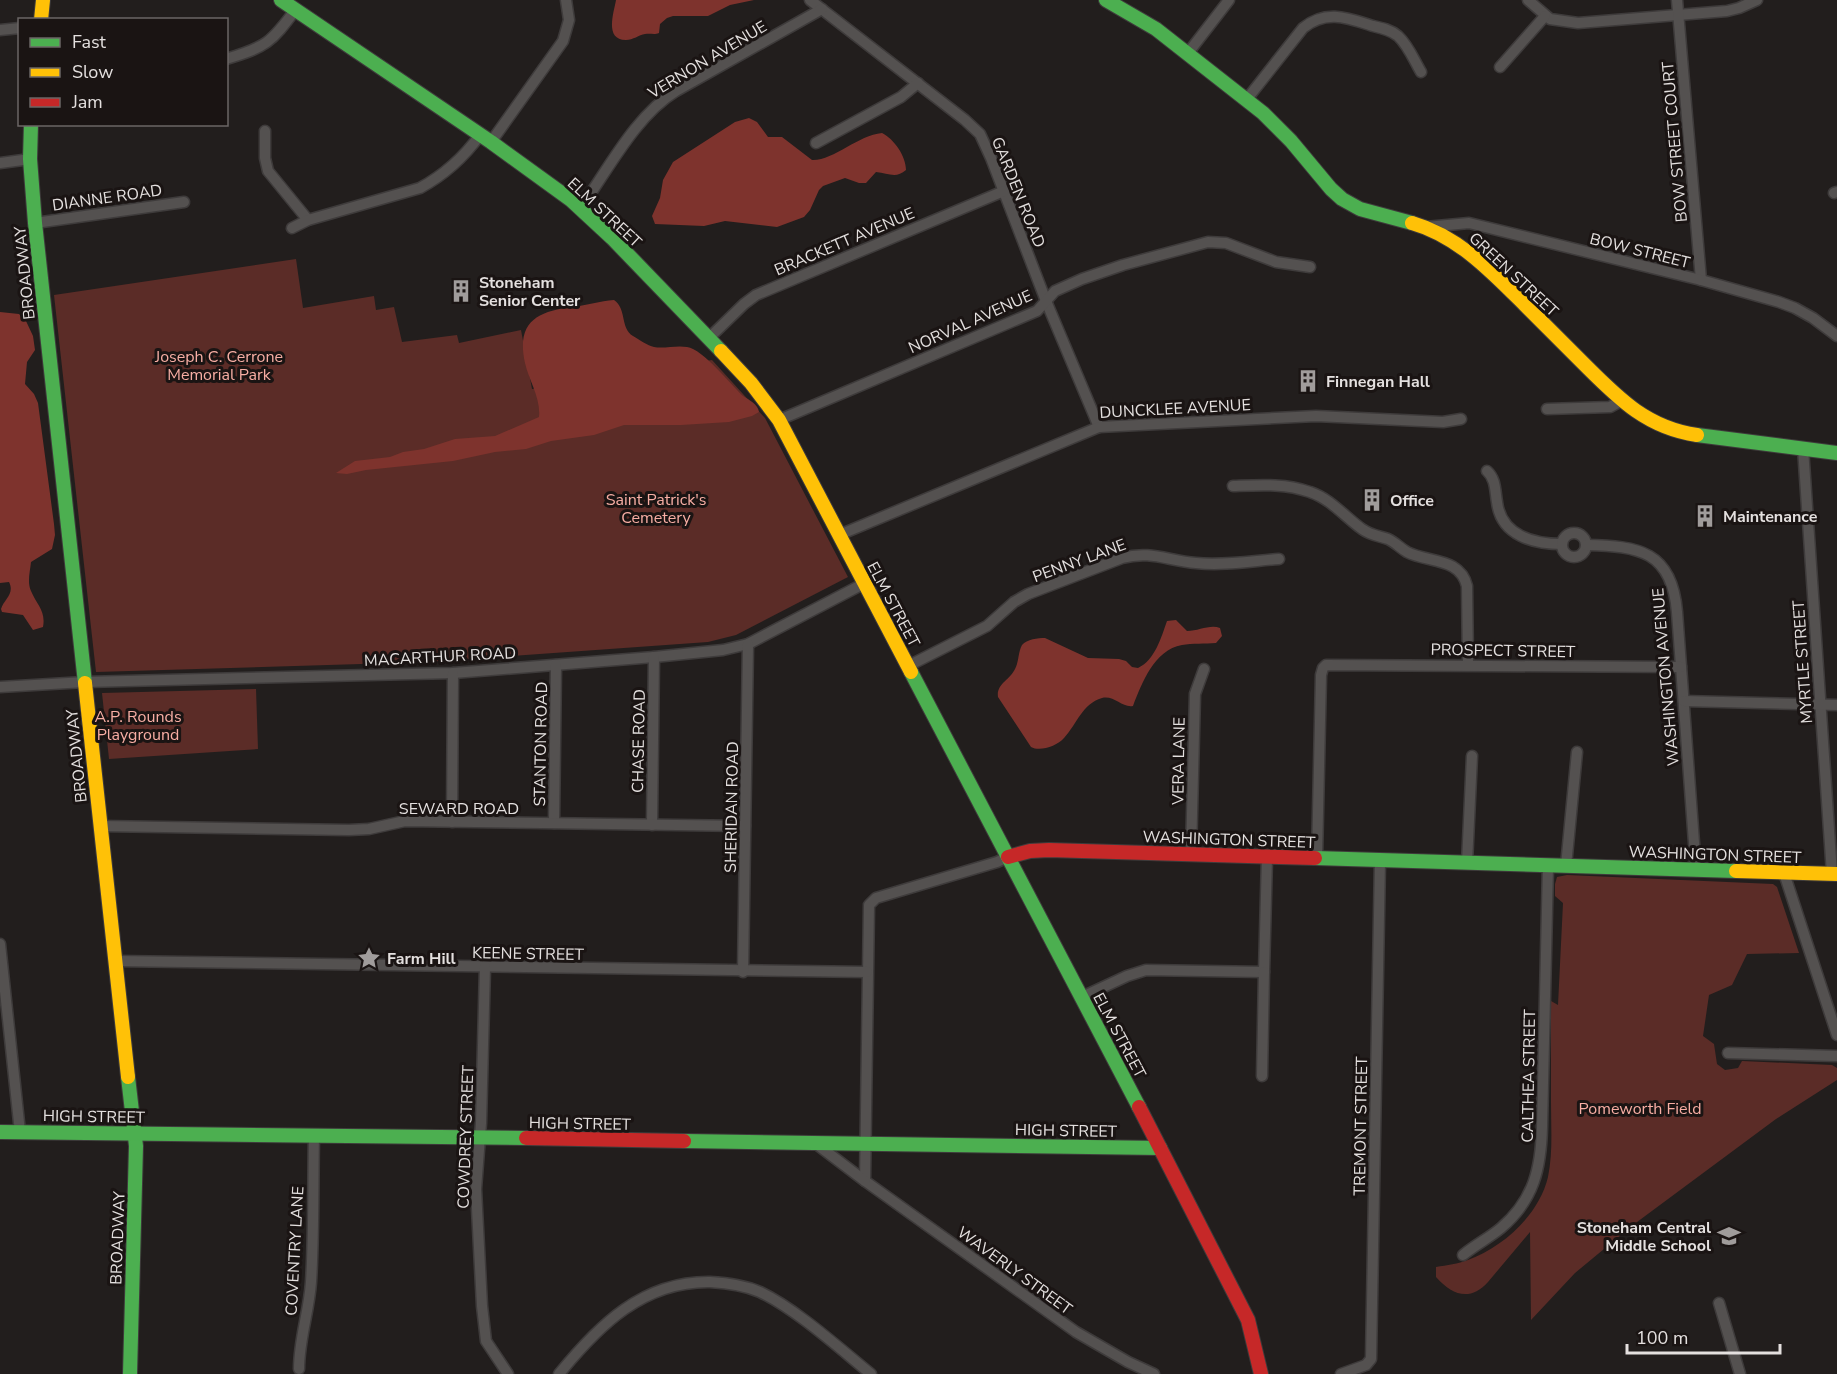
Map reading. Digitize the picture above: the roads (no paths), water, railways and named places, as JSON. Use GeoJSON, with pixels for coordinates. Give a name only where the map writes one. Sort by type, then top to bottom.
{"type":"FeatureCollection","features":[{"type":"Feature","properties":{"kind":"main road"},"geometry":{"type":"LineString","coordinates":[[41,18],[43,0]]}},
{"type":"Feature","properties":{"kind":"main road","name":"GREEN STREET"},"geometry":{"type":"LineString","coordinates":[[1106,0],[1146,22],[1247,99],[1291,141],[1342,200],[1360,209],[1426,227],[1454,241],[1478,260],[1621,401],[1650,421],[1674,431],[1837,453]]}},
{"type":"Feature","properties":{"kind":"main road","name":"ELM STREET"},"geometry":{"type":"LineString","coordinates":[[288,3],[553,186],[580,209],[645,273],[751,383],[779,420],[1242,1307],[1252,1333],[1261,1374]]}},
{"type":"Feature","properties":{"kind":"main road","name":"BROADWAY"},"geometry":{"type":"LineString","coordinates":[[31,130],[30,159],[35,223],[135,1133],[130,1374]]}},
{"type":"Feature","properties":{"kind":"main road","name":"WASHINGTON STREET"},"geometry":{"type":"LineString","coordinates":[[1008,857],[1020,852],[1036,850],[1834,874]]}},
{"type":"Feature","properties":{"kind":"main road","name":"HIGH STREET"},"geometry":{"type":"LineString","coordinates":[[0,1132],[1160,1148]]}},
{"type":"Feature","properties":{"kind":"street"},"geometry":{"type":"LineString","coordinates":[[292,228],[308,220],[420,188],[435,179],[485,138],[563,41],[569,20],[566,0]]}},
{"type":"Feature","properties":{"kind":"street","name":"GARDEN ROAD"},"geometry":{"type":"LineString","coordinates":[[810,0],[976,129],[1004,190],[1046,301],[1099,427]]}},
{"type":"Feature","properties":{"kind":"street"},"geometry":{"type":"LineString","coordinates":[[1188,53],[1229,0]]}},
{"type":"Feature","properties":{"kind":"street"},"geometry":{"type":"LineString","coordinates":[[1528,0],[1545,16],[1578,23],[1733,10],[1757,0]]}},
{"type":"Feature","properties":{"kind":"street","name":"BOW STREET COURT"},"geometry":{"type":"LineString","coordinates":[[1677,0],[1701,280]]}},
{"type":"Feature","properties":{"kind":"street"},"geometry":{"type":"LineString","coordinates":[[228,58],[254,51],[265,45],[288,3]]}},
{"type":"Feature","properties":{"kind":"street","name":"VERNON AVENUE"},"geometry":{"type":"LineString","coordinates":[[580,209],[642,119],[655,106],[676,91],[822,9]]}},
{"type":"Feature","properties":{"kind":"street"},"geometry":{"type":"LineString","coordinates":[[1247,99],[1303,28],[1324,16],[1341,16],[1392,32],[1403,42],[1421,72]]}},
{"type":"Feature","properties":{"kind":"street"},"geometry":{"type":"LineString","coordinates":[[1500,67],[1545,16]]}},
{"type":"Feature","properties":{"kind":"street"},"geometry":{"type":"LineString","coordinates":[[0,30],[18,28]]}},
{"type":"Feature","properties":{"kind":"street"},"geometry":{"type":"LineString","coordinates":[[816,143],[901,97],[918,83]]}},
{"type":"Feature","properties":{"kind":"street"},"geometry":{"type":"LineString","coordinates":[[265,131],[265,158],[268,171],[308,220]]}},
{"type":"Feature","properties":{"kind":"street"},"geometry":{"type":"LineString","coordinates":[[0,163],[30,159]]}},
{"type":"Feature","properties":{"kind":"street","name":"BRACKETT AVENUE"},"geometry":{"type":"LineString","coordinates":[[708,339],[756,295],[1004,190]]}},
{"type":"Feature","properties":{"kind":"street","name":"DIANNE ROAD"},"geometry":{"type":"LineString","coordinates":[[35,223],[184,202]]}},
{"type":"Feature","properties":{"kind":"street","name":"BOW STREET"},"geometry":{"type":"LineString","coordinates":[[1426,227],[1469,223],[1701,280],[1795,308],[1837,336]]}},
{"type":"Feature","properties":{"kind":"street","name":"NORVAL AVENUE"},"geometry":{"type":"LineString","coordinates":[[779,420],[1037,310],[1055,291],[1102,272],[1195,244],[1212,241],[1226,243],[1276,262],[1310,267]]}},
{"type":"Feature","properties":{"kind":"street"},"geometry":{"type":"LineString","coordinates":[[1547,409],[1610,407],[1621,401]]}},
{"type":"Feature","properties":{"kind":"street","name":"DUNCKLEE AVENUE"},"geometry":{"type":"LineString","coordinates":[[839,535],[1099,427],[1316,416],[1443,422],[1461,419]]}},
{"type":"Feature","properties":{"kind":"street","name":"MYRTLE STREET"},"geometry":{"type":"LineString","coordinates":[[1803,448],[1834,874]]}},
{"type":"Feature","properties":{"kind":"street","name":"WASHINGTON AVENUE"},"geometry":{"type":"LineString","coordinates":[[1487,471],[1494,479],[1499,514],[1508,526],[1522,538],[1530,541],[1562,544]]}},
{"type":"Feature","properties":{"kind":"street"},"geometry":{"type":"LineString","coordinates":[[1233,486],[1274,485],[1312,492],[1335,506],[1366,532],[1389,540],[1407,552],[1457,569],[1467,586],[1468,664]]}},
{"type":"Feature","properties":{"kind":"street","name":"WASHINGTON AVENUE"},"geometry":{"type":"LineString","coordinates":[[1574,533],[1583,537],[1586,545],[1582,553],[1574,556],[1566,553],[1562,544],[1566,536],[1574,533]]}},
{"type":"Feature","properties":{"kind":"street","name":"WASHINGTON AVENUE"},"geometry":{"type":"LineString","coordinates":[[1586,545],[1637,550],[1655,560],[1672,581],[1676,595],[1696,870]]}},
{"type":"Feature","properties":{"kind":"street","name":"PENNY LANE"},"geometry":{"type":"LineString","coordinates":[[908,666],[987,626],[1014,602],[1028,594],[1130,556],[1158,555],[1207,564],[1280,559]]}},
{"type":"Feature","properties":{"kind":"street","name":"MACARTHUR ROAD"},"geometry":{"type":"LineString","coordinates":[[0,687],[85,681],[453,673],[730,649],[748,644],[865,583]]}},
{"type":"Feature","properties":{"kind":"street","name":"SHERIDAN ROAD"},"geometry":{"type":"LineString","coordinates":[[743,972],[748,644]]}},
{"type":"Feature","properties":{"kind":"street","name":"CHASE ROAD"},"geometry":{"type":"LineString","coordinates":[[652,825],[654,657]]}},
{"type":"Feature","properties":{"kind":"street","name":"PROSPECT STREET"},"geometry":{"type":"LineString","coordinates":[[1317,858],[1321,675],[1324,666],[1333,664],[1468,664],[1681,667]]}},
{"type":"Feature","properties":{"kind":"street","name":"STANTON ROAD"},"geometry":{"type":"LineString","coordinates":[[554,823],[556,665]]}},
{"type":"Feature","properties":{"kind":"street","name":"VERA LANE"},"geometry":{"type":"LineString","coordinates":[[1191,854],[1195,694],[1204,669]]}},
{"type":"Feature","properties":{"kind":"street"},"geometry":{"type":"LineString","coordinates":[[452,822],[453,673]]}},
{"type":"Feature","properties":{"kind":"street"},"geometry":{"type":"LineString","coordinates":[[1684,701],[1837,705]]}},
{"type":"Feature","properties":{"kind":"street"},"geometry":{"type":"LineString","coordinates":[[1566,866],[1577,752]]}},
{"type":"Feature","properties":{"kind":"street"},"geometry":{"type":"LineString","coordinates":[[1467,863],[1472,756]]}},
{"type":"Feature","properties":{"kind":"street","name":"SEWARD ROAD"},"geometry":{"type":"LineString","coordinates":[[101,825],[349,830],[369,829],[400,821],[745,826]]}},
{"type":"Feature","properties":{"kind":"street","name":"WASHINGTON STREET"},"geometry":{"type":"LineString","coordinates":[[865,1144],[868,908],[872,900],[1008,857]]}},
{"type":"Feature","properties":{"kind":"street"},"geometry":{"type":"LineString","coordinates":[[1262,1076],[1267,857]]}},
{"type":"Feature","properties":{"kind":"street","name":"TREMONT STREET"},"geometry":{"type":"LineString","coordinates":[[1341,1374],[1366,1365],[1371,1358],[1380,860]]}},
{"type":"Feature","properties":{"kind":"street","name":"CALTHEA STREET"},"geometry":{"type":"LineString","coordinates":[[1463,1256],[1510,1220],[1528,1196],[1540,1167],[1548,866]]}},
{"type":"Feature","properties":{"kind":"street"},"geometry":{"type":"LineString","coordinates":[[1784,873],[1837,1035]]}},
{"type":"Feature","properties":{"kind":"street"},"geometry":{"type":"LineString","coordinates":[[0,944],[20,1132]]}},
{"type":"Feature","properties":{"kind":"street","name":"KEENE STREET"},"geometry":{"type":"LineString","coordinates":[[116,962],[867,972]]}},
{"type":"Feature","properties":{"kind":"street","name":"COWDREY STREET"},"geometry":{"type":"LineString","coordinates":[[485,967],[476,1194],[483,1326],[489,1347],[507,1374]]}},
{"type":"Feature","properties":{"kind":"street"},"geometry":{"type":"LineString","coordinates":[[1082,997],[1127,976],[1146,970],[1264,972]]}},
{"type":"Feature","properties":{"kind":"street"},"geometry":{"type":"LineString","coordinates":[[1728,1053],[1837,1056]]}},
{"type":"Feature","properties":{"kind":"street","name":"COVENTRY LANE"},"geometry":{"type":"LineString","coordinates":[[299,1369],[300,1344],[311,1282],[314,1135]]}},
{"type":"Feature","properties":{"kind":"street","name":"WAVERLY STREET"},"geometry":{"type":"LineString","coordinates":[[815,1143],[1076,1332],[1154,1374]]}},
{"type":"Feature","properties":{"kind":"street"},"geometry":{"type":"LineString","coordinates":[[865,1144],[865,1180]]}},
{"type":"Feature","properties":{"kind":"street"},"geometry":{"type":"LineString","coordinates":[[559,1374],[612,1320],[639,1299],[668,1287],[704,1282],[734,1284],[761,1293],[793,1314],[871,1374]]}},
{"type":"Feature","properties":{"kind":"street"},"geometry":{"type":"LineString","coordinates":[[1719,1303],[1740,1374]]}},
{"type":"Feature","properties":{"kind":"place","name":"Stoneham Senior Center"},"geometry":{"type":"Point","coordinates":[461,291]}},
{"type":"Feature","properties":{"kind":"place","name":"Finnegan Hall"},"geometry":{"type":"Point","coordinates":[1308,381]}},
{"type":"Feature","properties":{"kind":"place","name":"Office"},"geometry":{"type":"Point","coordinates":[1372,500]}},
{"type":"Feature","properties":{"kind":"place","name":"Maintenance"},"geometry":{"type":"Point","coordinates":[1705,516]}},
{"type":"Feature","properties":{"kind":"place","name":"Farm Hill"},"geometry":{"type":"Point","coordinates":[369,958]}},
{"type":"Feature","properties":{"kind":"place","name":"Stoneham Central Middle School"},"geometry":{"type":"Point","coordinates":[1729,1236]}},
{"type":"Feature","properties":{"kind":"park label","name":"Joseph C. Cerrone Memorial Park"},"geometry":{"type":"Point","coordinates":[219,365]}},
{"type":"Feature","properties":{"kind":"park label","name":"Saint Patrick's Cemetery"},"geometry":{"type":"Point","coordinates":[656,508]}},
{"type":"Feature","properties":{"kind":"park label","name":"A.P. Rounds Playground"},"geometry":{"type":"Point","coordinates":[138,725]}},
{"type":"Feature","properties":{"kind":"park label","name":"Pomeworth Field"},"geometry":{"type":"Point","coordinates":[1640,1108]}}]}
